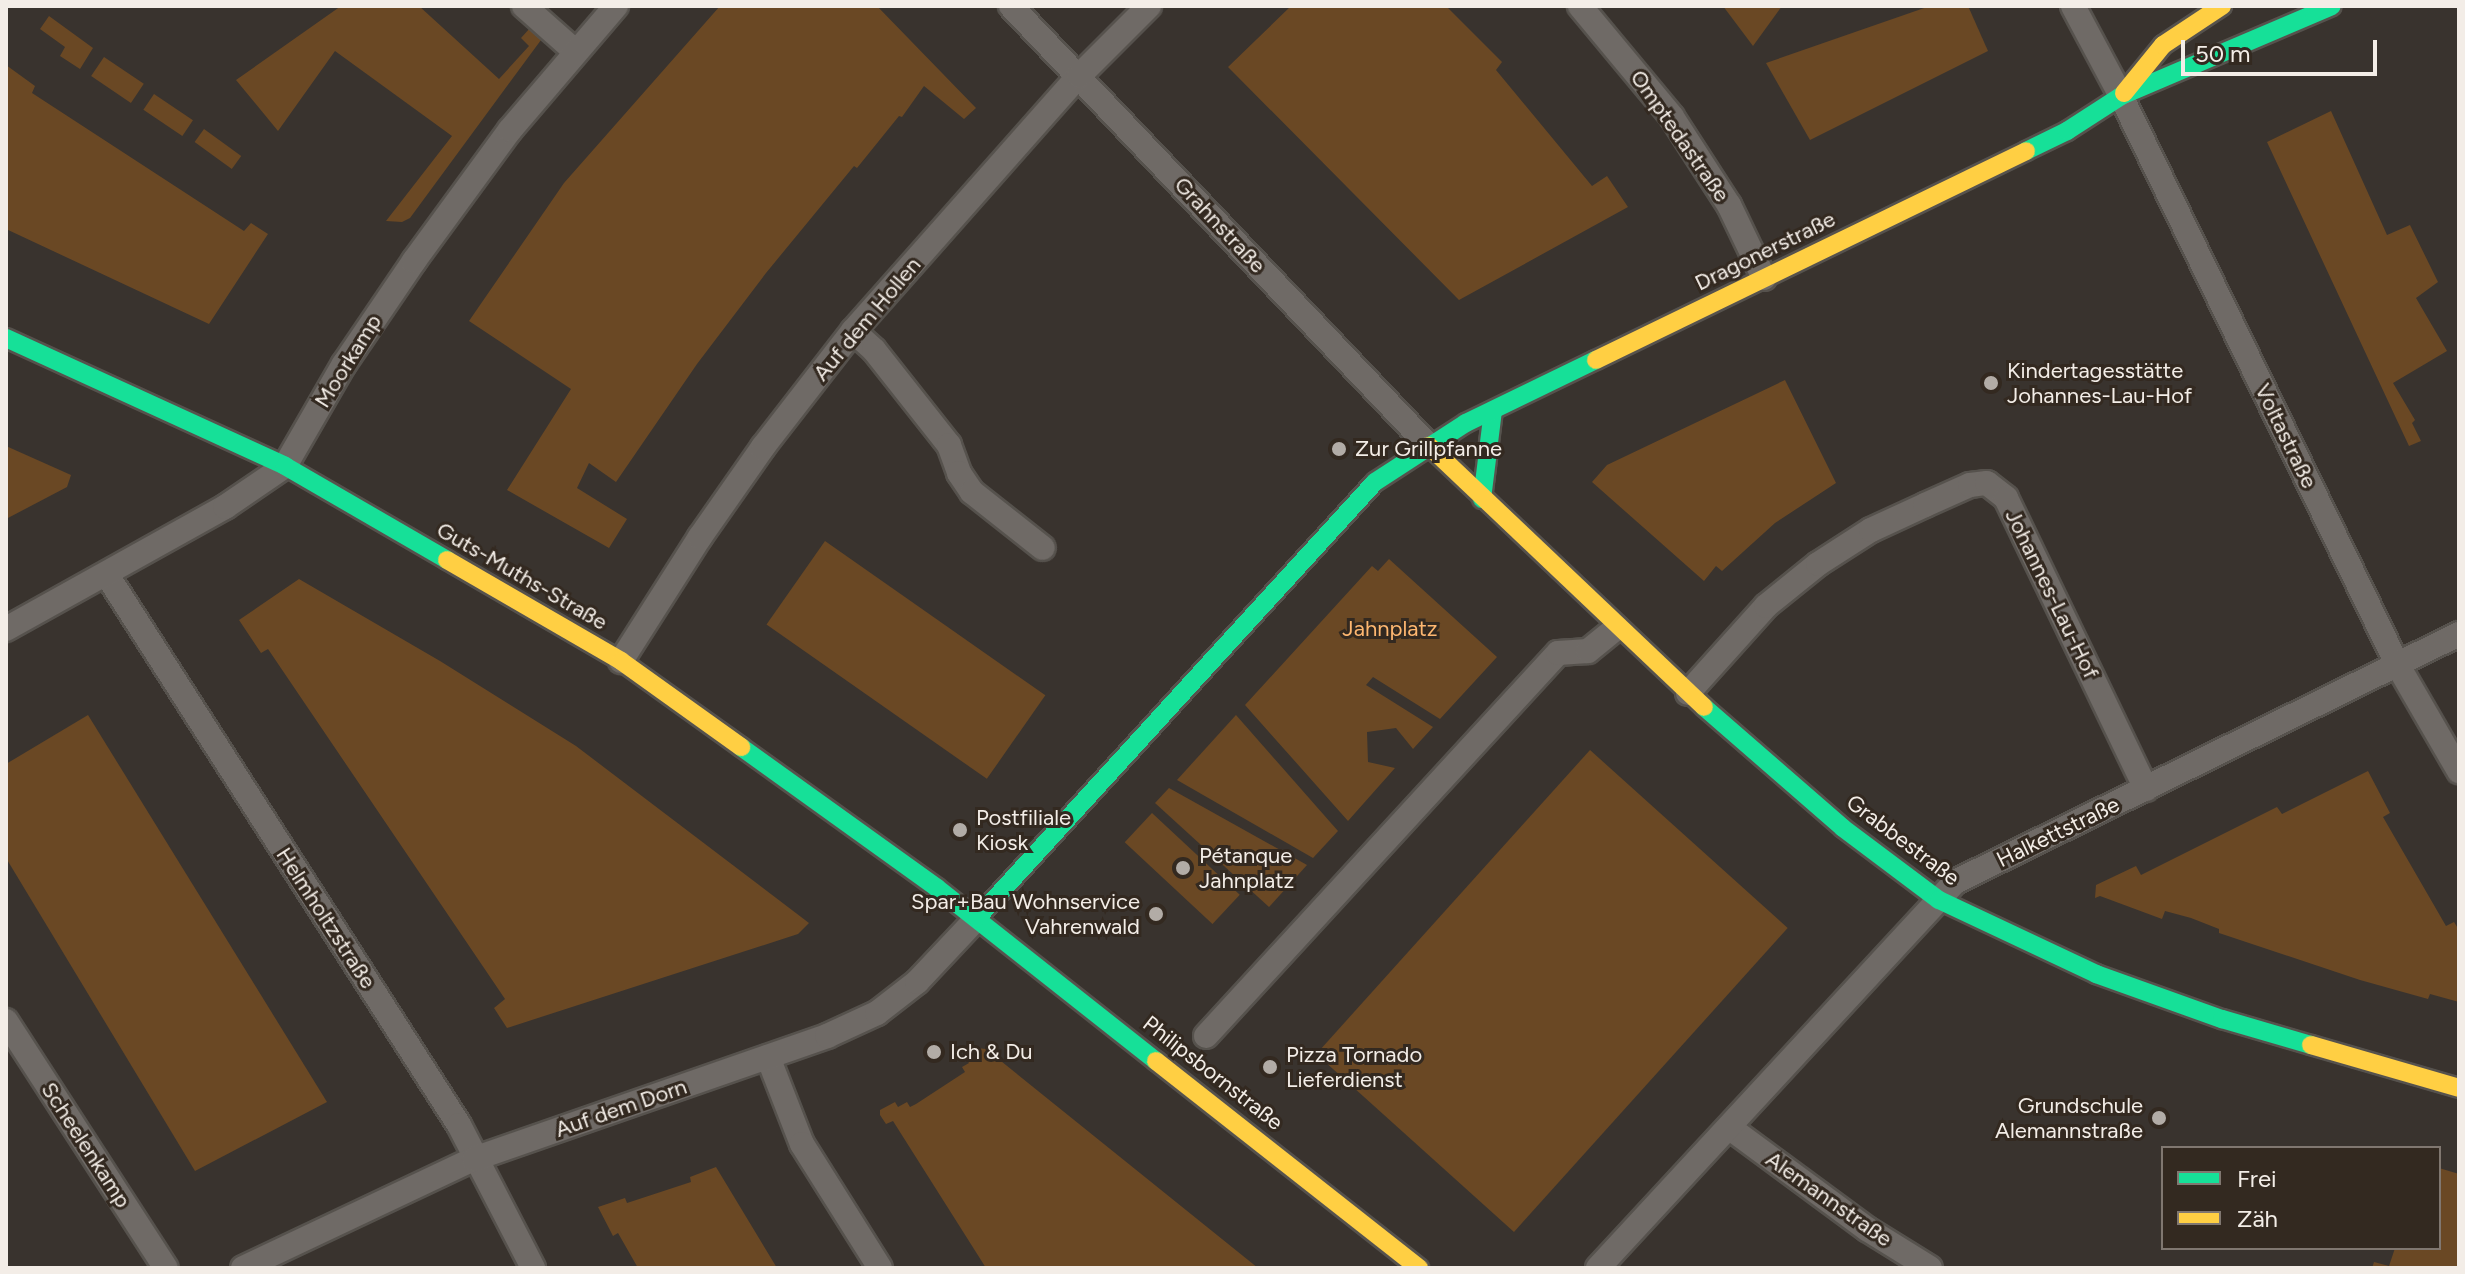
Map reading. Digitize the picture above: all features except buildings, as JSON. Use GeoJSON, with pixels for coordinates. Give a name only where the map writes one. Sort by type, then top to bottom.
{"type":"FeatureCollection","features":[{"type":"Feature","properties":{"kind":"street"},"geometry":{"type":"LineString","coordinates":[[524,6],[576,52]]}},
{"type":"Feature","properties":{"kind":"street","name":"Moorkamp"},"geometry":{"type":"LineString","coordinates":[[6,629],[225,507],[285,466],[344,364],[414,261],[510,130],[616,6]]}},
{"type":"Feature","properties":{"kind":"street","name":"Grahnstraße"},"geometry":{"type":"LineString","coordinates":[[1011,6],[1429,446]]}},
{"type":"Feature","properties":{"kind":"street","name":"Auf dem Hollen"},"geometry":{"type":"LineString","coordinates":[[621,661],[700,537],[763,447],[853,331],[1079,76],[1149,6]]}},
{"type":"Feature","properties":{"kind":"street","name":"Omptedastraße"},"geometry":{"type":"LineString","coordinates":[[1580,6],[1672,117],[1729,205],[1764,278]]}},
{"type":"Feature","properties":{"kind":"street","name":"Voltastraße"},"geometry":{"type":"LineString","coordinates":[[2073,6],[2121,96],[2397,664],[2459,771]]}},
{"type":"Feature","properties":{"kind":"street","name":"Dragonerstraße"},"geometry":{"type":"LineString","coordinates":[[2121,96],[2163,45],[2222,6]]}},
{"type":"Feature","properties":{"kind":"street","name":"Dragonerstraße"},"geometry":{"type":"LineString","coordinates":[[1429,446],[1493,411],[2067,131],[2121,96],[2332,6]]}},
{"type":"Feature","properties":{"kind":"street"},"geometry":{"type":"LineString","coordinates":[[853,331],[874,350],[949,445],[959,473],[972,492],[1043,548]]}},
{"type":"Feature","properties":{"kind":"street","name":"Guts-Muths-Straße"},"geometry":{"type":"LineString","coordinates":[[6,338],[285,466],[621,661],[977,918]]}},
{"type":"Feature","properties":{"kind":"street"},"geometry":{"type":"LineString","coordinates":[[1482,499],[1493,411]]}},
{"type":"Feature","properties":{"kind":"street"},"geometry":{"type":"LineString","coordinates":[[977,918],[1375,482],[1429,446]]}},
{"type":"Feature","properties":{"kind":"street","name":"Grabbestraße"},"geometry":{"type":"LineString","coordinates":[[1429,446],[1616,628],[1688,693],[1843,828],[1939,900],[2096,974],[2222,1019],[2459,1088]]}},
{"type":"Feature","properties":{"kind":"street","name":"Johannes-Lau-Hof"},"geometry":{"type":"LineString","coordinates":[[1688,693],[1766,606],[1818,564],[1871,530],[1970,485],[1987,483],[2006,498],[2146,789]]}},
{"type":"Feature","properties":{"kind":"street","name":"Helmholtzstraße"},"geometry":{"type":"LineString","coordinates":[[107,575],[459,1125],[533,1268]]}},
{"type":"Feature","properties":{"kind":"street"},"geometry":{"type":"LineString","coordinates":[[1206,1036],[1558,653],[1588,651],[1616,628]]}},
{"type":"Feature","properties":{"kind":"street","name":"Halkettstraße"},"geometry":{"type":"LineString","coordinates":[[1598,1268],[1955,882],[2459,634]]}},
{"type":"Feature","properties":{"kind":"street","name":"Auf dem Dorn"},"geometry":{"type":"LineString","coordinates":[[243,1268],[474,1159],[768,1057],[877,1013],[917,982],[977,918]]}},
{"type":"Feature","properties":{"kind":"street","name":"Philipsbornstraße"},"geometry":{"type":"LineString","coordinates":[[977,918],[1419,1268]]}},
{"type":"Feature","properties":{"kind":"street","name":"Scheelenkamp"},"geometry":{"type":"LineString","coordinates":[[6,1021],[166,1268]]}},
{"type":"Feature","properties":{"kind":"street"},"geometry":{"type":"LineString","coordinates":[[768,1057],[802,1144],[880,1268]]}},
{"type":"Feature","properties":{"kind":"street","name":"Alemannstraße"},"geometry":{"type":"LineString","coordinates":[[1730,1128],[1867,1229],[1930,1268]]}},
{"type":"Feature","properties":{"kind":"green space"},"geometry":{"type":"Polygon","coordinates":[[[341,6],[419,6],[499,79],[529,46],[521,38],[530,28],[541,40],[410,218],[402,222],[386,221],[452,136],[335,51],[278,131],[236,80],[341,6]]]}},
{"type":"Feature","properties":{"kind":"green space"},"geometry":{"type":"Polygon","coordinates":[[[720,6],[877,6],[976,108],[964,119],[924,86],[902,117],[899,116],[857,168],[854,166],[766,273],[697,364],[616,482],[589,463],[577,488],[627,519],[609,548],[507,490],[571,389],[469,321],[564,183],[720,6]]]}},
{"type":"Feature","properties":{"kind":"green space"},"geometry":{"type":"Polygon","coordinates":[[[1291,6],[1446,6],[1502,62],[1496,70],[1592,186],[1607,176],[1628,207],[1459,300],[1228,67],[1291,6]]]}},
{"type":"Feature","properties":{"kind":"green space"},"geometry":{"type":"Polygon","coordinates":[[[1723,6],[1782,6],[1753,46],[1723,6]]]}},
{"type":"Feature","properties":{"kind":"green space"},"geometry":{"type":"Polygon","coordinates":[[[1930,6],[1968,6],[1988,51],[1810,140],[1766,63],[1930,6]]]}},
{"type":"Feature","properties":{"kind":"green space"},"geometry":{"type":"Polygon","coordinates":[[[49,16],[93,48],[80,69],[60,56],[65,47],[40,29],[49,16]]]}},
{"type":"Feature","properties":{"kind":"green space"},"geometry":{"type":"Polygon","coordinates":[[[104,57],[144,84],[131,103],[91,76],[104,57]]]}},
{"type":"Feature","properties":{"kind":"green space"},"geometry":{"type":"Polygon","coordinates":[[[6,65],[35,86],[32,93],[244,231],[251,223],[268,234],[209,324],[6,229],[6,65]]]}},
{"type":"Feature","properties":{"kind":"green space"},"geometry":{"type":"Polygon","coordinates":[[[154,94],[193,120],[182,136],[143,110],[154,94]]]}},
{"type":"Feature","properties":{"kind":"green space"},"geometry":{"type":"Polygon","coordinates":[[[2331,111],[2387,235],[2410,225],[2438,282],[2416,298],[2447,351],[2393,383],[2415,420],[2412,423],[2421,441],[2409,446],[2267,142],[2331,111]]]}},
{"type":"Feature","properties":{"kind":"green space"},"geometry":{"type":"Polygon","coordinates":[[[204,129],[241,156],[232,169],[195,142],[204,129]]]}},
{"type":"Feature","properties":{"kind":"green space"},"geometry":{"type":"Polygon","coordinates":[[[1785,380],[1836,483],[1775,523],[1722,571],[1716,566],[1704,581],[1592,482],[1607,465],[1785,380]]]}},
{"type":"Feature","properties":{"kind":"green space"},"geometry":{"type":"Polygon","coordinates":[[[6,446],[71,475],[67,487],[6,519],[6,446]]]}},
{"type":"Feature","properties":{"kind":"green space"},"geometry":{"type":"Polygon","coordinates":[[[825,541],[1045,695],[987,779],[766,625],[825,541]]]}},
{"type":"Feature","properties":{"kind":"green space","name":"Jahnplatz"},"geometry":{"type":"Polygon","coordinates":[[[1389,559],[1497,657],[1440,719],[1373,677],[1366,685],[1433,727],[1413,749],[1396,728],[1367,732],[1368,762],[1395,768],[1348,821],[1245,705],[1372,566],[1378,571],[1389,559]]]}},
{"type":"Feature","properties":{"kind":"green space"},"geometry":{"type":"Polygon","coordinates":[[[299,579],[440,661],[576,746],[809,923],[798,934],[507,1028],[494,1008],[505,999],[268,649],[261,653],[239,620],[299,579]]]}},
{"type":"Feature","properties":{"kind":"green space"},"geometry":{"type":"Polygon","coordinates":[[[88,715],[327,1102],[195,1171],[6,858],[6,764],[88,715]]]}},
{"type":"Feature","properties":{"kind":"green space"},"geometry":{"type":"Polygon","coordinates":[[[1236,715],[1338,831],[1313,858],[1177,780],[1236,715]]]}},
{"type":"Feature","properties":{"kind":"green space"},"geometry":{"type":"Polygon","coordinates":[[[1590,750],[1788,928],[1514,1232],[1316,1054],[1590,750]]]}},
{"type":"Feature","properties":{"kind":"green space"},"geometry":{"type":"Polygon","coordinates":[[[2368,771],[2390,813],[2383,817],[2446,926],[2454,922],[2459,930],[2459,1002],[2430,994],[2428,999],[2360,980],[2219,933],[2219,929],[2191,918],[2165,911],[2162,919],[2100,896],[2095,898],[2096,885],[2136,866],[2141,875],[2277,807],[2282,814],[2368,771]]]}},
{"type":"Feature","properties":{"kind":"green space"},"geometry":{"type":"Polygon","coordinates":[[[1169,788],[1307,865],[1269,907],[1155,803],[1169,788]]]}},
{"type":"Feature","properties":{"kind":"green space","name":"Pétanque Jahnplatz"},"geometry":{"type":"Polygon","coordinates":[[[1152,813],[1240,895],[1212,924],[1125,842],[1152,813]]]}},
{"type":"Feature","properties":{"kind":"green space"},"geometry":{"type":"Polygon","coordinates":[[[976,1048],[986,1049],[1258,1268],[986,1268],[893,1121],[886,1124],[880,1115],[880,1110],[895,1102],[898,1107],[907,1102],[910,1107],[916,1104],[965,1072],[962,1067],[969,1063],[965,1057],[976,1048]]]}},
{"type":"Feature","properties":{"kind":"green space"},"geometry":{"type":"Polygon","coordinates":[[[716,1167],[777,1268],[638,1268],[618,1233],[613,1236],[598,1207],[625,1198],[627,1203],[691,1182],[690,1177],[716,1167]]]}},
{"type":"Feature","properties":{"kind":"green space"},"geometry":{"type":"Polygon","coordinates":[[[2441,1169],[2459,1174],[2459,1268],[2372,1268],[2374,1262],[2389,1266],[2394,1250],[2441,1250],[2441,1169]]]}},
{"type":"Feature","properties":{"kind":"traffic: fast"},"geometry":{"type":"LineString","coordinates":[[2026,151],[2067,131],[2121,96],[2332,6]]}},
{"type":"Feature","properties":{"kind":"traffic: fast"},"geometry":{"type":"LineString","coordinates":[[6,338],[285,466],[447,560]]}},
{"type":"Feature","properties":{"kind":"traffic: fast"},"geometry":{"type":"LineString","coordinates":[[977,918],[1375,482],[1466,423],[1596,360]]}},
{"type":"Feature","properties":{"kind":"traffic: fast"},"geometry":{"type":"LineString","coordinates":[[1482,499],[1493,411]]}},
{"type":"Feature","properties":{"kind":"traffic: fast"},"geometry":{"type":"LineString","coordinates":[[1704,707],[1843,828],[1939,900],[2096,974],[2222,1019],[2311,1045]]}},
{"type":"Feature","properties":{"kind":"traffic: fast"},"geometry":{"type":"LineString","coordinates":[[741,747],[937,888],[1156,1061]]}},
{"type":"Feature","properties":{"kind":"traffic: slow"},"geometry":{"type":"LineString","coordinates":[[2124,93],[2163,45],[2222,6]]}},
{"type":"Feature","properties":{"kind":"traffic: slow"},"geometry":{"type":"LineString","coordinates":[[1596,360],[2026,151]]}},
{"type":"Feature","properties":{"kind":"traffic: slow"},"geometry":{"type":"LineString","coordinates":[[1429,446],[1704,707]]}},
{"type":"Feature","properties":{"kind":"traffic: slow"},"geometry":{"type":"LineString","coordinates":[[447,560],[621,661],[741,747]]}},
{"type":"Feature","properties":{"kind":"traffic: slow"},"geometry":{"type":"LineString","coordinates":[[2311,1045],[2459,1088]]}},
{"type":"Feature","properties":{"kind":"traffic: slow"},"geometry":{"type":"LineString","coordinates":[[1156,1061],[1419,1268]]}},
{"type":"Feature","properties":{"kind":"place","name":"Kindertagesstätte Johannes-Lau-Hof"},"geometry":{"type":"Point","coordinates":[1991,383]}},
{"type":"Feature","properties":{"kind":"place","name":"Zur Grillpfanne"},"geometry":{"type":"Point","coordinates":[1339,449]}},
{"type":"Feature","properties":{"kind":"place","name":"Postfiliale Kiosk"},"geometry":{"type":"Point","coordinates":[960,830]}},
{"type":"Feature","properties":{"kind":"place","name":"Pétanque Jahnplatz"},"geometry":{"type":"Point","coordinates":[1183,868]}},
{"type":"Feature","properties":{"kind":"place","name":"Spar+Bau Wohnservice Vahrenwald"},"geometry":{"type":"Point","coordinates":[1156,914]}},
{"type":"Feature","properties":{"kind":"place","name":"Ich & Du"},"geometry":{"type":"Point","coordinates":[934,1052]}},
{"type":"Feature","properties":{"kind":"place","name":"Pizza Tornado Lieferdienst"},"geometry":{"type":"Point","coordinates":[1270,1067]}},
{"type":"Feature","properties":{"kind":"place","name":"Grundschule Alemannstraße"},"geometry":{"type":"Point","coordinates":[2159,1118]}}]}
